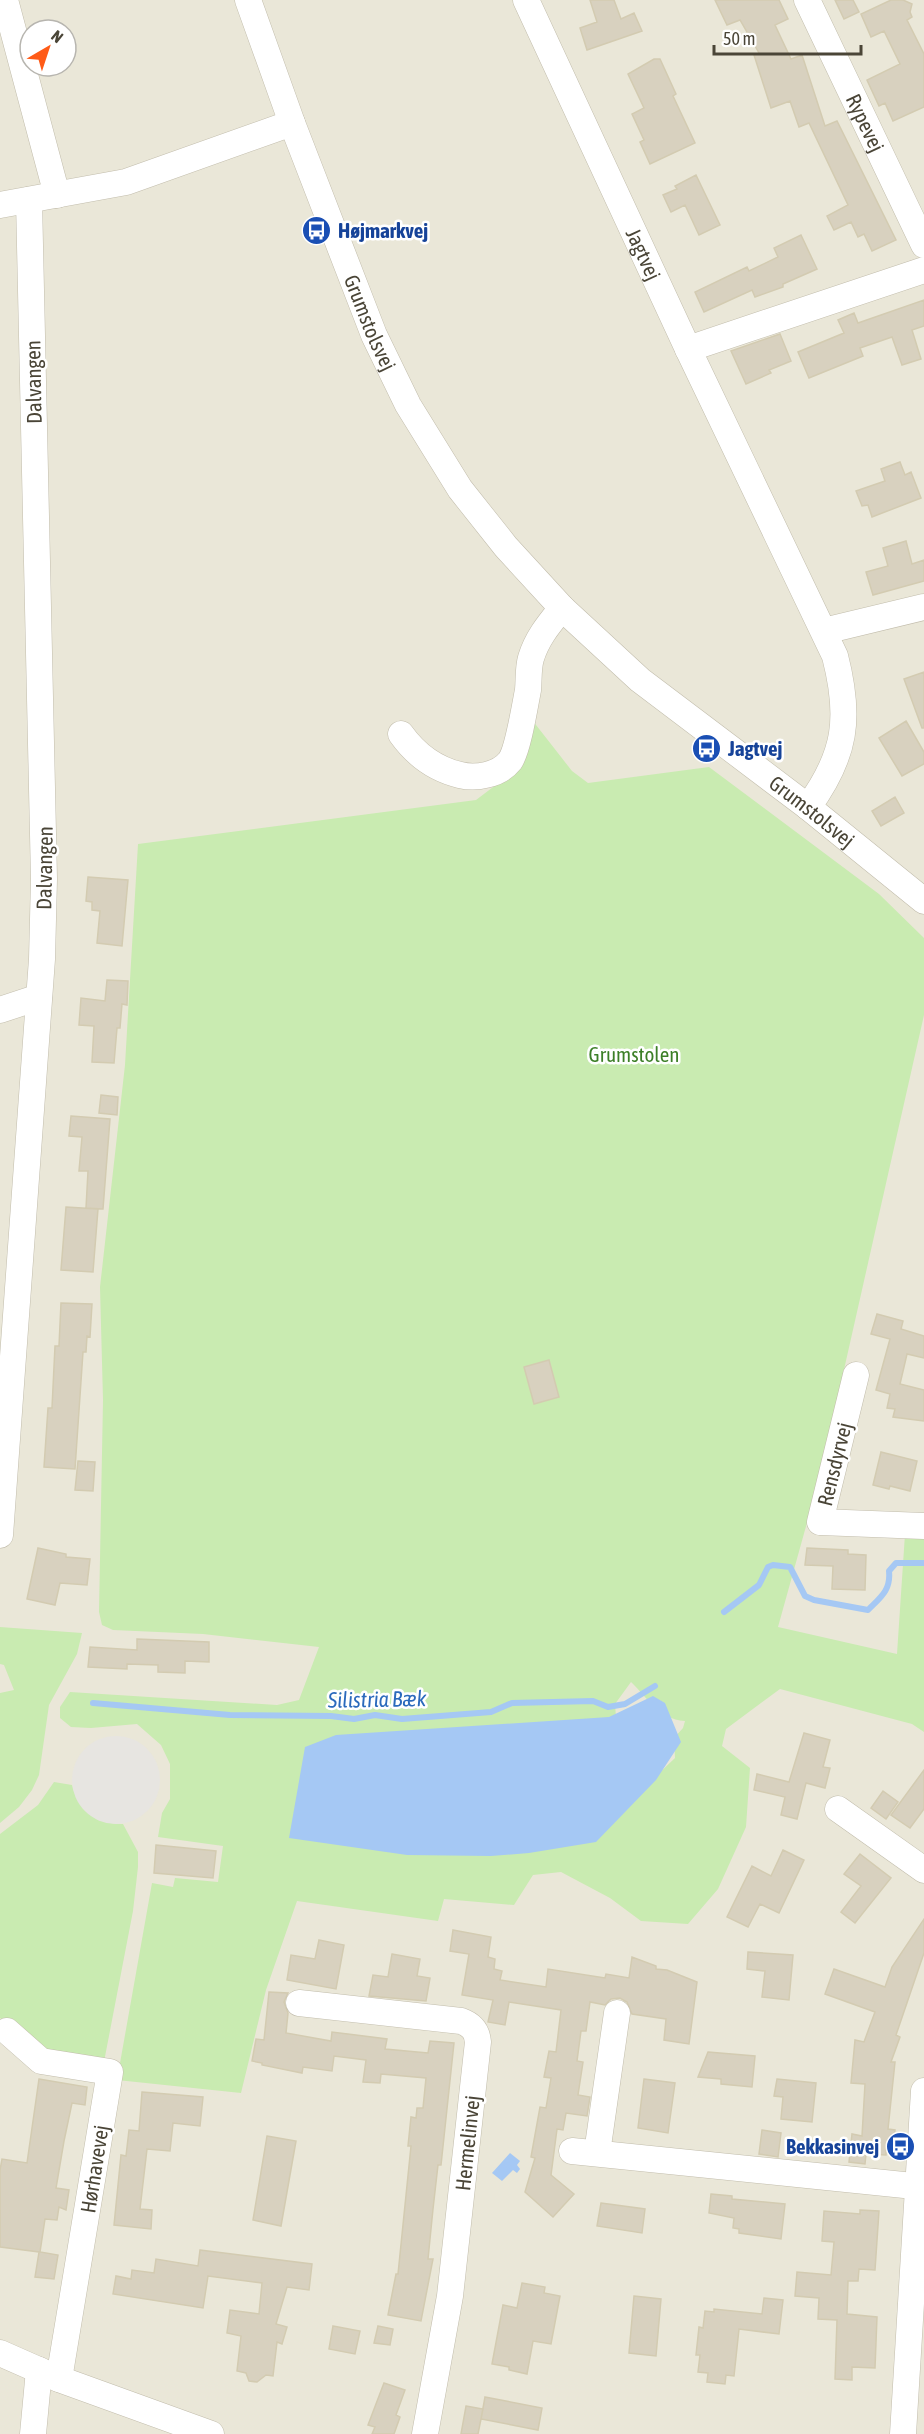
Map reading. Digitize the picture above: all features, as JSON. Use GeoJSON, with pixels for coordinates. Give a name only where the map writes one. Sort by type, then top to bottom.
{"type":"FeatureCollection","features":[{"type":"Feature","properties":{"kind":"street"},"geometry":{"type":"LineString","coordinates":[[5,0],[57,195]]}},
{"type":"Feature","properties":{"kind":"street","name":"Grumstolsvej"},"geometry":{"type":"LineString","coordinates":[[248,0],[292,123],[374,335],[408,405],[460,489],[506,547],[562,608],[640,680],[808,807],[924,901]]}},
{"type":"Feature","properties":{"kind":"street","name":"Jagtvej"},"geometry":{"type":"LineString","coordinates":[[526,0],[688,349],[835,656],[845,706],[843,728],[832,770],[808,807]]}},
{"type":"Feature","properties":{"kind":"street","name":"Rypevej"},"geometry":{"type":"LineString","coordinates":[[807,0],[924,246]]}},
{"type":"Feature","properties":{"kind":"street"},"geometry":{"type":"LineString","coordinates":[[0,205],[126,182],[292,123]]}},
{"type":"Feature","properties":{"kind":"street","name":"Dalvangen"},"geometry":{"type":"LineString","coordinates":[[0,1535],[39,997],[45,839],[28,200]]}},
{"type":"Feature","properties":{"kind":"street"},"geometry":{"type":"LineString","coordinates":[[688,349],[924,270]]}},
{"type":"Feature","properties":{"kind":"street"},"geometry":{"type":"LineString","coordinates":[[824,631],[924,607]]}},
{"type":"Feature","properties":{"kind":"street"},"geometry":{"type":"LineString","coordinates":[[401,734],[411,747],[441,770],[472,778],[493,773],[510,761],[516,745],[528,688],[530,661],[539,636],[562,608]]}},
{"type":"Feature","properties":{"kind":"street"},"geometry":{"type":"LineString","coordinates":[[0,1010],[39,997]]}},
{"type":"Feature","properties":{"kind":"street","name":"Rensdyrvej"},"geometry":{"type":"LineString","coordinates":[[856,1376],[820,1522],[924,1526]]}},
{"type":"Feature","properties":{"kind":"street"},"geometry":{"type":"LineString","coordinates":[[838,1809],[924,1870]]}},
{"type":"Feature","properties":{"kind":"street","name":"Hermelinvej"},"geometry":{"type":"LineString","coordinates":[[298,2003],[461,2021],[468,2024],[477,2035],[477,2054],[450,2296],[425,2434]]}},
{"type":"Feature","properties":{"kind":"street"},"geometry":{"type":"LineString","coordinates":[[617,2013],[585,2152],[921,2187]]}},
{"type":"Feature","properties":{"kind":"street","name":"Hørhavevej"},"geometry":{"type":"LineString","coordinates":[[8,2031],[41,2061],[110,2073],[49,2374],[33,2434]]}},
{"type":"Feature","properties":{"kind":"street"},"geometry":{"type":"LineString","coordinates":[[903,2434],[921,2187],[924,2091]]}},
{"type":"Feature","properties":{"kind":"street"},"geometry":{"type":"LineString","coordinates":[[0,2353],[49,2374],[211,2434]]}},
{"type":"Feature","properties":{"kind":"shaded area"},"geometry":{"type":"Polygon","coordinates":[[[0,0],[924,0],[924,2434],[0,2434],[0,0]]]}},
{"type":"Feature","properties":{"kind":"shaded area"},"geometry":{"type":"Polygon","coordinates":[[[116,1736],[141,1743],[153,1755],[160,1780],[153,1805],[141,1817],[116,1824],[91,1817],[79,1805],[72,1780],[79,1755],[91,1743],[116,1736]]]}},
{"type":"Feature","properties":{"kind":"green space","name":"Grumstolen"},"geometry":{"type":"Polygon","coordinates":[[[529,716],[572,771],[588,783],[709,767],[879,894],[924,938],[924,1015],[820,1476],[778,1627],[897,1654],[905,1534],[924,1536],[924,1732],[912,1724],[780,1689],[726,1729],[722,1746],[750,1768],[746,1827],[718,1889],[688,1924],[641,1921],[610,1898],[561,1872],[533,1875],[514,1905],[444,1899],[438,1921],[297,1901],[266,1990],[241,2093],[117,2080],[152,1883],[173,1887],[175,1878],[218,1882],[223,1846],[158,1837],[162,1813],[170,1799],[170,1764],[161,1745],[137,1724],[91,1728],[71,1727],[60,1718],[60,1707],[70,1692],[277,1705],[299,1700],[319,1647],[203,1634],[113,1630],[102,1625],[99,1612],[103,1400],[100,1287],[125,1065],[138,844],[476,800],[513,772],[529,716]],[[631,1682],[615,1704],[621,1782],[652,1780],[675,1758],[674,1738],[683,1728],[685,1721],[661,1712],[631,1682]]]}},
{"type":"Feature","properties":{"kind":"green space"},"geometry":{"type":"Polygon","coordinates":[[[0,1627],[82,1633],[77,1654],[49,1705],[39,1775],[32,1790],[19,1807],[0,1823],[0,1693],[14,1690],[4,1665],[0,1664],[0,1627]]]}},
{"type":"Feature","properties":{"kind":"green space"},"geometry":{"type":"Polygon","coordinates":[[[54,1782],[72,1785],[84,1809],[97,1819],[123,1824],[138,1852],[133,1911],[103,2067],[45,2054],[0,2018],[0,1834],[38,1805],[54,1782]]]}},
{"type":"Feature","properties":{"kind":"water"},"geometry":{"type":"Polygon","coordinates":[[[653,1696],[665,1703],[681,1742],[656,1780],[596,1842],[529,1853],[491,1856],[407,1855],[289,1838],[305,1747],[336,1735],[609,1717],[653,1696]]]}},
{"type":"Feature","properties":{"kind":"water"},"geometry":{"type":"Polygon","coordinates":[[[510,2153],[520,2161],[517,2165],[520,2169],[517,2173],[513,2170],[502,2181],[492,2173],[510,2153]]]}},
{"type":"Feature","properties":{"kind":"building"},"geometry":{"type":"Polygon","coordinates":[[[590,0],[614,0],[621,19],[634,13],[642,31],[587,50],[580,28],[597,22],[590,0]]]}},
{"type":"Feature","properties":{"kind":"building"},"geometry":{"type":"Polygon","coordinates":[[[715,0],[779,0],[788,19],[775,25],[791,59],[802,55],[825,126],[837,121],[896,240],[872,251],[864,234],[858,237],[851,222],[834,230],[827,216],[848,205],[809,123],[799,127],[790,101],[771,108],[754,55],[759,53],[740,20],[727,25],[715,0]]]}},
{"type":"Feature","properties":{"kind":"building"},"geometry":{"type":"Polygon","coordinates":[[[835,0],[853,0],[859,12],[844,19],[835,0]]]}},
{"type":"Feature","properties":{"kind":"building"},"geometry":{"type":"Polygon","coordinates":[[[891,0],[903,0],[912,4],[910,12],[912,17],[907,20],[924,54],[924,107],[893,121],[885,103],[879,106],[867,80],[900,64],[884,31],[871,37],[861,14],[891,0]]]}},
{"type":"Feature","properties":{"kind":"building"},"geometry":{"type":"Polygon","coordinates":[[[654,59],[660,59],[676,94],[673,96],[695,143],[650,164],[640,142],[644,140],[632,114],[644,108],[628,74],[654,59]]]}},
{"type":"Feature","properties":{"kind":"building"},"geometry":{"type":"Polygon","coordinates":[[[696,175],[720,225],[699,235],[685,205],[671,212],[663,195],[677,189],[675,186],[696,175]]]}},
{"type":"Feature","properties":{"kind":"building"},"geometry":{"type":"Polygon","coordinates":[[[801,235],[817,269],[783,284],[783,287],[755,297],[752,290],[704,312],[695,292],[747,267],[749,271],[778,257],[774,248],[801,235]]]}},
{"type":"Feature","properties":{"kind":"building"},"geometry":{"type":"Polygon","coordinates":[[[924,300],[924,326],[912,330],[921,359],[902,365],[892,337],[860,348],[863,356],[809,378],[798,352],[844,333],[838,320],[854,313],[858,323],[924,300]]]}},
{"type":"Feature","properties":{"kind":"building"},"geometry":{"type":"Polygon","coordinates":[[[780,334],[791,361],[769,370],[771,373],[746,384],[731,351],[780,334]]]}},
{"type":"Feature","properties":{"kind":"building"},"geometry":{"type":"Polygon","coordinates":[[[900,462],[905,475],[911,472],[921,498],[872,517],[868,505],[862,506],[856,491],[885,481],[881,469],[900,462]]]}},
{"type":"Feature","properties":{"kind":"building"},"geometry":{"type":"Polygon","coordinates":[[[906,541],[912,564],[924,560],[924,581],[873,595],[866,572],[888,566],[883,548],[906,541]]]}},
{"type":"Feature","properties":{"kind":"building"},"geometry":{"type":"Polygon","coordinates":[[[924,672],[924,728],[922,728],[904,679],[924,672]]]}},
{"type":"Feature","properties":{"kind":"building"},"geometry":{"type":"Polygon","coordinates":[[[906,721],[924,752],[924,764],[902,776],[879,738],[906,721]]]}},
{"type":"Feature","properties":{"kind":"building"},"geometry":{"type":"Polygon","coordinates":[[[895,797],[904,813],[881,826],[872,811],[895,797]]]}},
{"type":"Feature","properties":{"kind":"building"},"geometry":{"type":"Polygon","coordinates":[[[88,877],[128,880],[122,946],[97,943],[100,911],[92,910],[92,902],[86,901],[88,877]]]}},
{"type":"Feature","properties":{"kind":"building"},"geometry":{"type":"Polygon","coordinates":[[[107,980],[128,981],[127,1005],[122,1004],[114,1063],[92,1062],[94,1026],[79,1025],[81,998],[105,1001],[107,980]]]}},
{"type":"Feature","properties":{"kind":"building"},"geometry":{"type":"Polygon","coordinates":[[[101,1095],[118,1097],[117,1115],[99,1113],[101,1095]]]}},
{"type":"Feature","properties":{"kind":"building"},"geometry":{"type":"Polygon","coordinates":[[[71,1116],[110,1119],[103,1209],[86,1208],[88,1171],[79,1171],[82,1137],[69,1136],[71,1116]]]}},
{"type":"Feature","properties":{"kind":"building"},"geometry":{"type":"Polygon","coordinates":[[[66,1207],[98,1209],[93,1272],[61,1270],[66,1207]]]}},
{"type":"Feature","properties":{"kind":"building"},"geometry":{"type":"Polygon","coordinates":[[[61,1303],[92,1304],[90,1337],[87,1336],[86,1352],[83,1352],[75,1469],[44,1467],[48,1408],[52,1408],[55,1346],[59,1346],[61,1303]]]}},
{"type":"Feature","properties":{"kind":"building"},"geometry":{"type":"Polygon","coordinates":[[[877,1314],[903,1321],[901,1329],[924,1336],[924,1358],[907,1354],[900,1384],[924,1390],[924,1421],[893,1417],[895,1409],[887,1408],[890,1394],[876,1390],[890,1339],[871,1334],[877,1314]]]}},
{"type":"Feature","properties":{"kind":"building"},"geometry":{"type":"Polygon","coordinates":[[[549,1360],[559,1397],[534,1404],[524,1367],[549,1360]]]}},
{"type":"Feature","properties":{"kind":"building"},"geometry":{"type":"Polygon","coordinates":[[[881,1452],[917,1461],[910,1491],[873,1485],[881,1452]]]}},
{"type":"Feature","properties":{"kind":"building"},"geometry":{"type":"Polygon","coordinates":[[[78,1461],[95,1462],[93,1491],[75,1490],[78,1461]]]}},
{"type":"Feature","properties":{"kind":"building"},"geometry":{"type":"Polygon","coordinates":[[[38,1548],[66,1554],[66,1557],[90,1559],[87,1585],[60,1583],[55,1605],[27,1599],[38,1548]]]}},
{"type":"Feature","properties":{"kind":"building"},"geometry":{"type":"Polygon","coordinates":[[[807,1548],[848,1550],[848,1554],[866,1555],[865,1590],[832,1589],[833,1566],[805,1565],[807,1548]]]}},
{"type":"Feature","properties":{"kind":"building"},"geometry":{"type":"Polygon","coordinates":[[[137,1639],[209,1642],[209,1662],[185,1661],[185,1673],[158,1672],[158,1665],[127,1664],[127,1669],[88,1667],[90,1647],[137,1650],[137,1639]]]}},
{"type":"Feature","properties":{"kind":"building"},"geometry":{"type":"Polygon","coordinates":[[[804,1733],[830,1740],[823,1767],[830,1768],[825,1788],[806,1783],[797,1819],[781,1815],[785,1797],[754,1790],[757,1774],[789,1782],[804,1733]]]}},
{"type":"Feature","properties":{"kind":"building"},"geometry":{"type":"Polygon","coordinates":[[[924,1770],[924,1809],[910,1828],[891,1815],[924,1770]]]}},
{"type":"Feature","properties":{"kind":"building"},"geometry":{"type":"Polygon","coordinates":[[[883,1791],[898,1802],[886,1819],[871,1808],[883,1791]]]}},
{"type":"Feature","properties":{"kind":"building"},"geometry":{"type":"Polygon","coordinates":[[[156,1845],[216,1851],[213,1878],[154,1873],[156,1845]]]}},
{"type":"Feature","properties":{"kind":"building"},"geometry":{"type":"Polygon","coordinates":[[[783,1850],[804,1860],[779,1913],[760,1904],[748,1927],[727,1917],[752,1866],[771,1876],[783,1850]]]}},
{"type":"Feature","properties":{"kind":"building"},"geometry":{"type":"Polygon","coordinates":[[[860,1854],[891,1878],[855,1923],[841,1912],[861,1886],[844,1874],[860,1854]]]}},
{"type":"Feature","properties":{"kind":"building"},"geometry":{"type":"Polygon","coordinates":[[[924,1919],[924,1953],[896,2035],[900,2037],[891,2062],[895,2062],[888,2129],[895,2130],[893,2147],[886,2146],[886,2155],[866,2154],[865,2164],[849,2162],[852,2134],[862,2136],[865,2084],[851,2083],[855,2040],[864,2042],[875,2012],[825,1994],[834,1969],[885,1987],[892,1967],[924,1919]]]}},
{"type":"Feature","properties":{"kind":"building"},"geometry":{"type":"Polygon","coordinates":[[[453,1930],[491,1937],[488,1957],[495,1959],[494,1969],[502,1971],[500,1980],[546,1987],[548,1969],[605,1978],[606,1974],[629,1978],[632,1957],[656,1966],[656,1969],[667,1970],[697,1982],[689,2044],[664,2040],[666,2019],[632,2014],[627,2002],[620,1998],[611,1999],[605,2005],[590,2002],[586,2031],[581,2031],[577,2061],[583,2062],[578,2095],[590,2097],[587,2116],[566,2113],[563,2130],[557,2129],[551,2175],[574,2194],[553,2217],[525,2192],[535,2158],[531,2157],[540,2107],[546,2108],[551,2078],[544,2077],[549,2051],[556,2052],[561,2010],[509,2002],[505,2025],[488,2022],[493,2000],[462,1995],[469,1954],[450,1951],[453,1930]]]}},
{"type":"Feature","properties":{"kind":"building"},"geometry":{"type":"Polygon","coordinates":[[[319,1940],[344,1945],[336,1989],[287,1980],[291,1955],[315,1959],[319,1940]]]}},
{"type":"Feature","properties":{"kind":"building"},"geometry":{"type":"Polygon","coordinates":[[[748,1952],[793,1955],[789,2000],[762,1997],[765,1971],[747,1969],[748,1952]]]}},
{"type":"Feature","properties":{"kind":"building"},"geometry":{"type":"Polygon","coordinates":[[[392,1954],[420,1959],[417,1976],[430,1978],[426,2001],[369,1996],[373,1975],[388,1977],[392,1954]]]}},
{"type":"Feature","properties":{"kind":"building"},"geometry":{"type":"Polygon","coordinates":[[[269,1992],[288,1993],[284,2002],[288,2013],[286,2033],[331,2041],[332,2032],[387,2039],[385,2049],[428,2053],[430,2041],[454,2043],[428,2259],[433,2259],[421,2321],[388,2315],[396,2274],[398,2274],[411,2146],[408,2146],[411,2117],[416,2118],[417,2108],[423,2108],[426,2078],[381,2074],[380,2083],[363,2082],[366,2060],[334,2056],[332,2071],[303,2067],[302,2073],[252,2061],[256,2039],[264,2040],[269,1992]]]}},
{"type":"Feature","properties":{"kind":"building"},"geometry":{"type":"Polygon","coordinates":[[[708,2052],[755,2056],[752,2087],[721,2084],[721,2079],[698,2077],[708,2052]]]}},
{"type":"Feature","properties":{"kind":"building"},"geometry":{"type":"Polygon","coordinates":[[[39,2079],[87,2087],[85,2105],[72,2103],[64,2141],[56,2188],[69,2190],[66,2210],[59,2207],[57,2220],[45,2219],[40,2252],[58,2255],[54,2279],[35,2277],[39,2252],[0,2247],[2,2159],[27,2163],[39,2079]]]}},
{"type":"Feature","properties":{"kind":"building"},"geometry":{"type":"Polygon","coordinates":[[[644,2079],[675,2083],[668,2133],[638,2128],[644,2079]]]}},
{"type":"Feature","properties":{"kind":"building"},"geometry":{"type":"Polygon","coordinates":[[[777,2079],[816,2083],[812,2122],[781,2119],[783,2097],[774,2096],[777,2079]]]}},
{"type":"Feature","properties":{"kind":"building"},"geometry":{"type":"Polygon","coordinates":[[[142,2092],[203,2097],[200,2126],[173,2123],[170,2151],[147,2149],[140,2209],[152,2210],[151,2229],[114,2225],[121,2155],[126,2156],[129,2130],[139,2131],[142,2092]]]}},
{"type":"Feature","properties":{"kind":"building"},"geometry":{"type":"Polygon","coordinates":[[[762,2130],[781,2133],[778,2157],[759,2154],[762,2130]]]}},
{"type":"Feature","properties":{"kind":"building"},"geometry":{"type":"Polygon","coordinates":[[[267,2136],[296,2141],[281,2226],[253,2220],[267,2136]]]}},
{"type":"Feature","properties":{"kind":"building"},"geometry":{"type":"Polygon","coordinates":[[[711,2194],[732,2196],[732,2199],[785,2204],[781,2239],[739,2233],[739,2229],[733,2228],[734,2218],[709,2213],[711,2194]]]}},
{"type":"Feature","properties":{"kind":"building"},"geometry":{"type":"Polygon","coordinates":[[[601,2203],[645,2209],[642,2233],[597,2226],[601,2203]]]}},
{"type":"Feature","properties":{"kind":"building"},"geometry":{"type":"Polygon","coordinates":[[[860,2210],[879,2211],[875,2270],[859,2269],[858,2281],[848,2281],[847,2314],[877,2317],[875,2368],[852,2367],[852,2380],[835,2379],[837,2320],[818,2319],[819,2298],[795,2296],[797,2272],[831,2275],[834,2242],[822,2241],[824,2211],[860,2214],[860,2210]]]}},
{"type":"Feature","properties":{"kind":"building"},"geometry":{"type":"Polygon","coordinates":[[[200,2250],[312,2264],[309,2290],[287,2287],[276,2324],[287,2327],[282,2344],[277,2342],[273,2376],[266,2375],[257,2382],[249,2381],[246,2373],[237,2371],[241,2336],[227,2333],[230,2310],[259,2314],[262,2283],[208,2276],[203,2308],[113,2294],[116,2276],[131,2279],[132,2270],[154,2273],[156,2259],[198,2266],[200,2250]]]}},
{"type":"Feature","properties":{"kind":"building"},"geometry":{"type":"Polygon","coordinates":[[[522,2283],[545,2287],[544,2293],[560,2296],[551,2344],[533,2341],[527,2374],[492,2364],[503,2305],[517,2308],[522,2283]]]}},
{"type":"Feature","properties":{"kind":"building"},"geometry":{"type":"Polygon","coordinates":[[[634,2296],[661,2299],[656,2356],[629,2353],[634,2296]]]}},
{"type":"Feature","properties":{"kind":"building"},"geometry":{"type":"Polygon","coordinates":[[[764,2298],[783,2300],[779,2334],[739,2329],[734,2376],[726,2375],[725,2384],[707,2382],[708,2373],[698,2372],[700,2355],[696,2355],[699,2327],[703,2328],[705,2311],[714,2312],[714,2309],[762,2314],[764,2298]]]}},
{"type":"Feature","properties":{"kind":"building"},"geometry":{"type":"Polygon","coordinates":[[[333,2326],[360,2331],[355,2354],[329,2349],[333,2326]]]}},
{"type":"Feature","properties":{"kind":"building"},"geometry":{"type":"Polygon","coordinates":[[[378,2326],[393,2329],[390,2345],[374,2343],[378,2326]]]}},
{"type":"Feature","properties":{"kind":"building"},"geometry":{"type":"Polygon","coordinates":[[[384,2383],[405,2390],[396,2415],[400,2417],[394,2434],[372,2434],[375,2427],[368,2425],[384,2383]]]}},
{"type":"Feature","properties":{"kind":"building"},"geometry":{"type":"Polygon","coordinates":[[[485,2397],[542,2408],[538,2430],[481,2419],[485,2397]]]}},
{"type":"Feature","properties":{"kind":"building"},"geometry":{"type":"Polygon","coordinates":[[[466,2406],[483,2409],[478,2434],[461,2434],[466,2406]]]}},
{"type":"Feature","properties":{"kind":"waterway","name":"Silistria Bæk"},"geometry":{"type":"LineString","coordinates":[[724,1612],[759,1585],[768,1567],[773,1565],[790,1567],[805,1596],[814,1600],[868,1610],[887,1588],[889,1571],[896,1563],[924,1563]]}},
{"type":"Feature","properties":{"kind":"waterway","name":"Silistria Bæk"},"geometry":{"type":"LineString","coordinates":[[93,1703],[230,1715],[331,1716],[354,1719],[375,1715],[402,1719],[491,1712],[512,1703],[593,1701],[608,1707],[625,1704],[655,1686]]}},
{"type":"Feature","properties":{"kind":"place","name":"Højmarkvej"},"geometry":{"type":"Point","coordinates":[317,230]}},
{"type":"Feature","properties":{"kind":"place","name":"Jagtvej"},"geometry":{"type":"Point","coordinates":[707,748]}},
{"type":"Feature","properties":{"kind":"place","name":"Bekkasinvej"},"geometry":{"type":"Point","coordinates":[900,2146]}}]}
